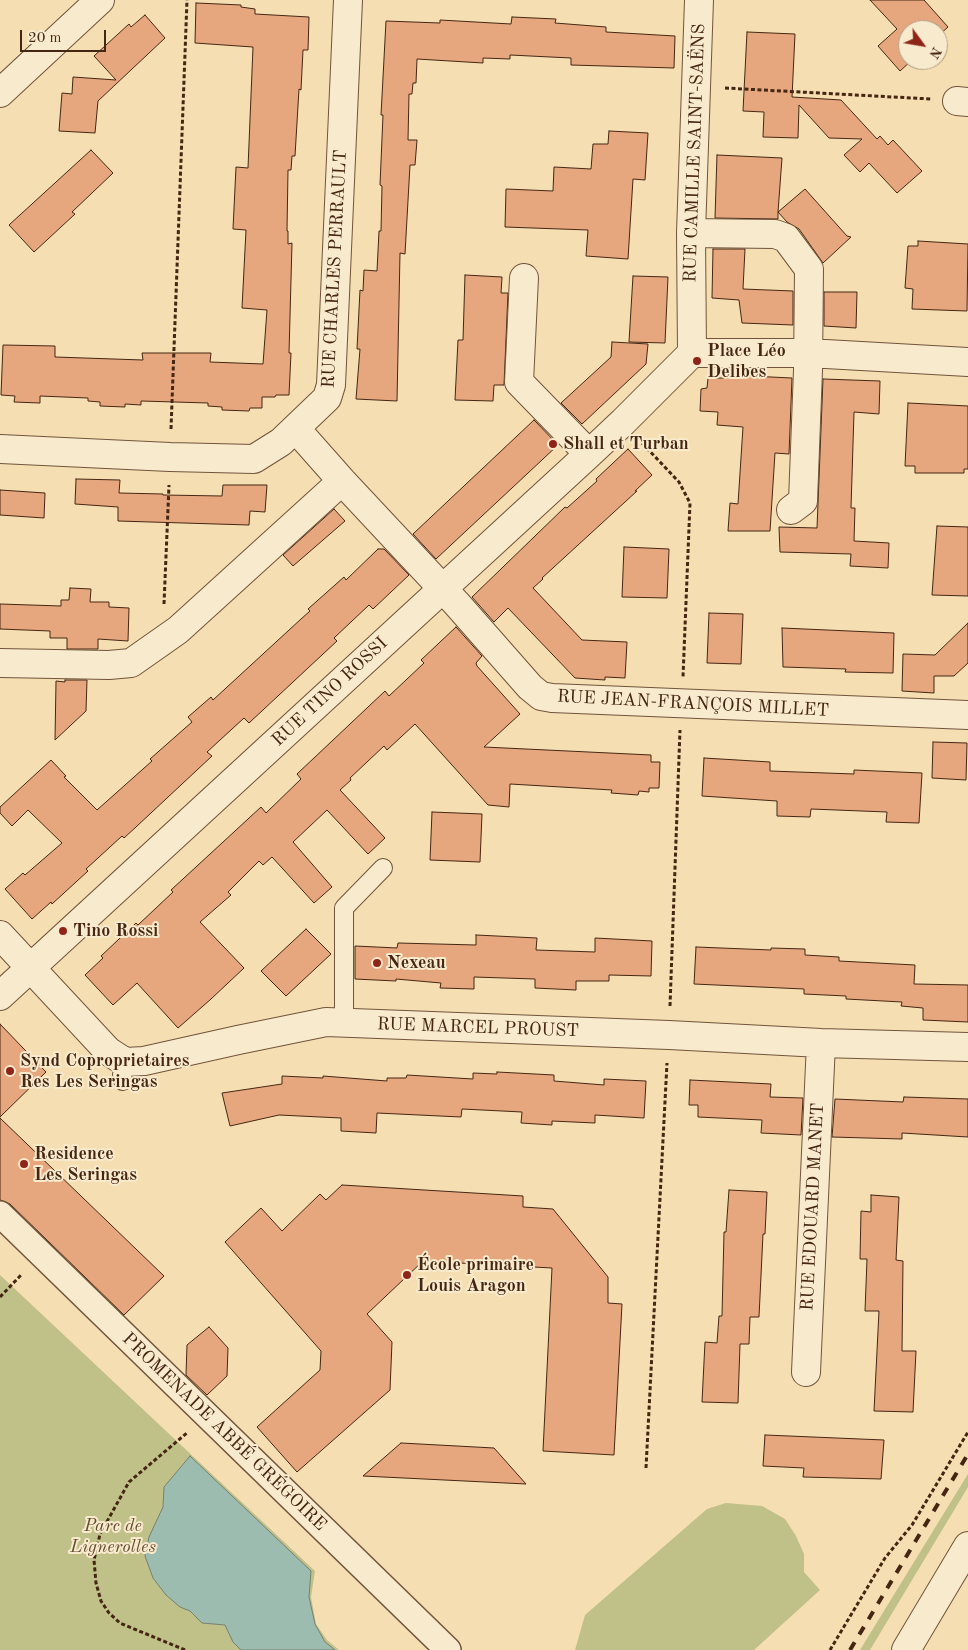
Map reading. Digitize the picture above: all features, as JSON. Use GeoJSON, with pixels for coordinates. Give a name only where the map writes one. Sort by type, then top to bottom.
{"type":"FeatureCollection","features":[{"type":"Feature","properties":{"kind":"street"},"geometry":{"type":"LineString","coordinates":[[0,94],[100,0]]}},
{"type":"Feature","properties":{"kind":"street","name":"RUE CHARLES PERRAULT"},"geometry":{"type":"LineString","coordinates":[[0,449],[254,459],[282,442],[327,398],[331,385],[348,0]]}},
{"type":"Feature","properties":{"kind":"street","name":"RUE CAMILLE SAINT-SAËNS"},"geometry":{"type":"LineString","coordinates":[[692,353],[691,233],[699,0]]}},
{"type":"Feature","properties":{"kind":"street"},"geometry":{"type":"LineString","coordinates":[[691,233],[775,234],[786,238],[809,269],[803,501],[791,510]]}},
{"type":"Feature","properties":{"kind":"street"},"geometry":{"type":"LineString","coordinates":[[524,278],[519,382],[589,454]]}},
{"type":"Feature","properties":{"kind":"street"},"geometry":{"type":"LineString","coordinates":[[692,353],[808,353],[968,362]]}},
{"type":"Feature","properties":{"kind":"street","name":"RUE TINO ROSSI"},"geometry":{"type":"LineString","coordinates":[[0,996],[589,454],[692,353]]}},
{"type":"Feature","properties":{"kind":"street","name":"RUE JEAN-FRANÇOIS MILLET"},"geometry":{"type":"LineString","coordinates":[[296,429],[530,687],[541,696],[968,715]]}},
{"type":"Feature","properties":{"kind":"street"},"geometry":{"type":"LineString","coordinates":[[0,663],[109,665],[131,663],[178,630],[342,481]]}},
{"type":"Feature","properties":{"kind":"street","name":"RUE MARCEL PROUST"},"geometry":{"type":"LineString","coordinates":[[0,935],[108,1051],[124,1071],[144,1061],[326,1022],[669,1035],[821,1043],[968,1047]]}},
{"type":"Feature","properties":{"kind":"street","name":"RUE EDOUARD MANET"},"geometry":{"type":"LineString","coordinates":[[806,1372],[821,1043]]}},
{"type":"Feature","properties":{"kind":"street","name":"PROMENADE ABBÉ GRÉGOIRE"},"geometry":{"type":"LineString","coordinates":[[0,1214],[448,1650]]}},
{"type":"Feature","properties":{"kind":"street"},"geometry":{"type":"LineString","coordinates":[[906,1650],[968,1546]]}},
{"type":"Feature","properties":{"kind":"lane"},"geometry":{"type":"LineString","coordinates":[[344,1023],[344,908],[383,868]]}},
{"type":"Feature","properties":{"kind":"path"},"geometry":{"type":"LineString","coordinates":[[178,630],[163,611],[187,0]]}},
{"type":"Feature","properties":{"kind":"path"},"geometry":{"type":"LineString","coordinates":[[697,87],[963,101]]}},
{"type":"Feature","properties":{"kind":"path"},"geometry":{"type":"LineString","coordinates":[[646,1468],[667,1057]]}},
{"type":"Feature","properties":{"kind":"path"},"geometry":{"type":"LineString","coordinates":[[0,1297],[41,1255]]}},
{"type":"Feature","properties":{"kind":"path"},"geometry":{"type":"LineString","coordinates":[[185,1650],[120,1623],[109,1614],[101,1601],[96,1583],[94,1560],[100,1534],[129,1482],[207,1415]]}},
{"type":"Feature","properties":{"kind":"path"},"geometry":{"type":"LineString","coordinates":[[830,1650],[885,1558],[912,1525],[968,1432]]}},
{"type":"Feature","properties":{"kind":"green space","name":"Parc de Lignerolles"},"geometry":{"type":"Polygon","coordinates":[[[0,1275],[315,1571],[311,1597],[316,1624],[327,1640],[339,1650],[0,1650],[0,1275]]]}},
{"type":"Feature","properties":{"kind":"green space"},"geometry":{"type":"Polygon","coordinates":[[[968,1474],[968,1487],[870,1650],[860,1650],[968,1474]]]}},
{"type":"Feature","properties":{"kind":"green space"},"geometry":{"type":"Polygon","coordinates":[[[726,1503],[762,1506],[785,1519],[796,1536],[804,1554],[804,1572],[820,1590],[754,1650],[575,1650],[585,1615],[707,1509],[726,1503]]]}},
{"type":"Feature","properties":{"kind":"shaded area"},"geometry":{"type":"Polygon","coordinates":[[[190,1456],[311,1571],[309,1597],[315,1624],[325,1642],[335,1650],[241,1650],[233,1642],[225,1625],[202,1623],[190,1611],[180,1607],[166,1595],[153,1578],[145,1556],[149,1537],[163,1507],[164,1487],[190,1456]]]}},
{"type":"Feature","properties":{"kind":"building"},"geometry":{"type":"Polygon","coordinates":[[[870,0],[924,0],[942,20],[898,20],[898,69],[878,46],[897,29],[870,0]]]}},
{"type":"Feature","properties":{"kind":"building"},"geometry":{"type":"Polygon","coordinates":[[[196,3],[241,5],[241,7],[255,9],[255,14],[309,17],[308,50],[303,50],[301,90],[299,89],[295,156],[292,156],[291,170],[288,170],[287,231],[288,244],[292,243],[289,395],[262,397],[262,408],[250,408],[249,411],[222,410],[222,407],[208,406],[208,403],[141,401],[141,405],[125,404],[125,407],[100,406],[100,402],[88,401],[88,398],[40,396],[40,403],[14,402],[15,396],[1,395],[3,345],[55,346],[55,357],[143,360],[142,353],[211,353],[210,362],[263,364],[267,310],[242,308],[246,230],[233,229],[236,167],[248,168],[253,47],[195,43],[196,3]]]}},
{"type":"Feature","properties":{"kind":"building"},"geometry":{"type":"Polygon","coordinates":[[[145,15],[165,38],[98,101],[95,133],[59,131],[62,93],[72,94],[73,77],[116,80],[94,56],[129,24],[131,27],[145,15]]]}},
{"type":"Feature","properties":{"kind":"building"},"geometry":{"type":"Polygon","coordinates":[[[512,17],[556,19],[555,23],[606,27],[606,32],[675,36],[674,68],[571,65],[571,58],[510,55],[510,59],[483,58],[483,63],[417,59],[416,83],[413,83],[412,94],[409,94],[408,140],[417,140],[415,165],[410,165],[405,254],[400,253],[397,401],[356,399],[360,349],[357,349],[360,290],[363,291],[364,270],[377,271],[379,231],[381,231],[382,186],[380,185],[383,115],[381,115],[386,21],[440,23],[440,20],[511,24],[512,17]]]}},
{"type":"Feature","properties":{"kind":"building"},"geometry":{"type":"Polygon","coordinates":[[[747,32],[795,34],[792,97],[841,100],[877,139],[880,136],[888,145],[893,140],[922,171],[897,193],[869,163],[860,172],[844,155],[862,139],[829,138],[799,105],[798,138],[763,137],[764,112],[743,111],[747,32]]]}},
{"type":"Feature","properties":{"kind":"building"},"geometry":{"type":"Polygon","coordinates":[[[609,131],[648,133],[645,180],[633,179],[628,259],[586,256],[588,230],[505,227],[506,189],[553,191],[554,167],[591,169],[593,144],[608,144],[609,131]]]}},
{"type":"Feature","properties":{"kind":"building"},"geometry":{"type":"Polygon","coordinates":[[[91,150],[113,173],[72,212],[75,214],[34,252],[9,225],[91,150]]]}},
{"type":"Feature","properties":{"kind":"building"},"geometry":{"type":"Polygon","coordinates":[[[717,155],[782,158],[778,219],[715,218],[717,155]]]}},
{"type":"Feature","properties":{"kind":"building"},"geometry":{"type":"Polygon","coordinates":[[[805,189],[847,236],[851,237],[823,263],[799,229],[787,222],[778,212],[805,189]]]}},
{"type":"Feature","properties":{"kind":"building"},"geometry":{"type":"Polygon","coordinates":[[[918,241],[968,244],[967,311],[912,309],[913,289],[905,288],[908,246],[918,246],[918,241]]]}},
{"type":"Feature","properties":{"kind":"building"},"geometry":{"type":"Polygon","coordinates":[[[713,249],[745,249],[743,289],[793,291],[793,325],[742,323],[739,300],[712,298],[713,249]]]}},
{"type":"Feature","properties":{"kind":"building"},"geometry":{"type":"Polygon","coordinates":[[[465,275],[502,277],[501,293],[508,293],[504,385],[494,385],[493,401],[455,400],[458,340],[463,340],[465,275]]]}},
{"type":"Feature","properties":{"kind":"building"},"geometry":{"type":"Polygon","coordinates":[[[633,276],[668,277],[665,343],[629,342],[633,276]]]}},
{"type":"Feature","properties":{"kind":"building"},"geometry":{"type":"Polygon","coordinates":[[[824,292],[857,292],[856,328],[824,326],[824,292]]]}},
{"type":"Feature","properties":{"kind":"building"},"geometry":{"type":"Polygon","coordinates":[[[612,342],[648,344],[646,364],[582,424],[561,403],[611,357],[612,342]]]}},
{"type":"Feature","properties":{"kind":"building"},"geometry":{"type":"Polygon","coordinates":[[[729,375],[792,378],[789,454],[775,453],[770,531],[728,531],[730,503],[738,504],[743,427],[717,425],[718,412],[700,411],[701,389],[707,388],[708,378],[728,378],[729,375]]]}},
{"type":"Feature","properties":{"kind":"building"},"geometry":{"type":"Polygon","coordinates":[[[823,379],[880,381],[879,414],[854,412],[851,508],[855,508],[854,541],[889,543],[888,568],[850,566],[851,554],[780,552],[779,527],[817,528],[823,379]]]}},
{"type":"Feature","properties":{"kind":"building"},"geometry":{"type":"Polygon","coordinates":[[[908,403],[968,406],[968,469],[964,469],[964,473],[915,473],[915,466],[905,466],[908,403]]]}},
{"type":"Feature","properties":{"kind":"building"},"geometry":{"type":"Polygon","coordinates":[[[534,420],[558,445],[436,559],[413,534],[534,420]]]}},
{"type":"Feature","properties":{"kind":"building"},"geometry":{"type":"Polygon","coordinates":[[[628,449],[652,475],[533,588],[582,640],[627,642],[625,678],[605,677],[605,680],[575,678],[508,608],[494,622],[472,597],[565,507],[567,508],[597,481],[596,479],[628,449]]]}},
{"type":"Feature","properties":{"kind":"building"},"geometry":{"type":"Polygon","coordinates":[[[76,479],[120,480],[119,493],[163,495],[222,496],[223,485],[267,485],[265,512],[250,511],[249,525],[118,521],[118,507],[75,504],[76,479]]]}},
{"type":"Feature","properties":{"kind":"building"},"geometry":{"type":"Polygon","coordinates":[[[0,490],[45,493],[44,518],[0,515],[0,490]]]}},
{"type":"Feature","properties":{"kind":"building"},"geometry":{"type":"Polygon","coordinates":[[[334,509],[345,521],[293,566],[283,555],[334,509]]]}},
{"type":"Feature","properties":{"kind":"building"},"geometry":{"type":"Polygon","coordinates":[[[937,526],[968,527],[968,596],[932,595],[937,526]]]}},
{"type":"Feature","properties":{"kind":"building"},"geometry":{"type":"Polygon","coordinates":[[[624,547],[669,549],[667,598],[622,597],[624,547]]]}},
{"type":"Feature","properties":{"kind":"building"},"geometry":{"type":"Polygon","coordinates":[[[378,549],[384,549],[409,575],[373,609],[369,605],[334,638],[337,641],[249,723],[244,718],[207,752],[212,756],[124,838],[122,836],[86,869],[88,871],[52,904],[51,902],[32,919],[5,889],[23,873],[25,875],[62,843],[28,810],[12,826],[0,813],[0,807],[51,760],[66,776],[64,777],[97,810],[192,722],[188,717],[211,697],[213,700],[310,611],[308,609],[344,577],[346,580],[378,549]]]}},
{"type":"Feature","properties":{"kind":"building"},"geometry":{"type":"Polygon","coordinates":[[[70,588],[91,589],[90,602],[109,602],[109,607],[129,608],[128,641],[98,639],[98,649],[67,649],[67,638],[50,638],[50,631],[0,629],[0,604],[61,606],[61,600],[69,600],[70,588]]]}},
{"type":"Feature","properties":{"kind":"building"},"geometry":{"type":"Polygon","coordinates":[[[709,613],[743,614],[741,664],[707,663],[709,613]]]}},
{"type":"Feature","properties":{"kind":"building"},"geometry":{"type":"Polygon","coordinates":[[[968,623],[968,663],[954,676],[934,676],[934,693],[902,691],[903,654],[935,655],[968,623]]]}},
{"type":"Feature","properties":{"kind":"building"},"geometry":{"type":"Polygon","coordinates":[[[456,627],[482,656],[476,663],[477,666],[520,714],[484,747],[651,755],[651,762],[660,762],[659,788],[649,788],[649,792],[639,791],[638,795],[611,793],[612,790],[510,784],[509,807],[488,805],[415,724],[387,750],[384,746],[340,790],[385,838],[368,854],[327,810],[293,842],[332,887],[314,903],[272,857],[263,865],[259,861],[228,892],[231,895],[200,922],[244,968],[211,999],[178,1028],[137,983],[113,1005],[85,975],[103,958],[101,956],[136,923],[138,925],[173,892],[171,890],[261,807],[266,813],[301,779],[297,774],[385,691],[389,696],[424,663],[421,660],[456,627]]]}},
{"type":"Feature","properties":{"kind":"building"},"geometry":{"type":"Polygon","coordinates":[[[782,628],[894,633],[893,673],[845,672],[846,669],[783,667],[782,628]]]}},
{"type":"Feature","properties":{"kind":"building"},"geometry":{"type":"Polygon","coordinates":[[[65,680],[87,680],[86,711],[55,740],[56,681],[65,682],[65,680]]]}},
{"type":"Feature","properties":{"kind":"building"},"geometry":{"type":"Polygon","coordinates":[[[933,742],[967,743],[966,780],[932,778],[933,742]]]}},
{"type":"Feature","properties":{"kind":"building"},"geometry":{"type":"Polygon","coordinates":[[[704,758],[770,762],[770,771],[854,774],[854,770],[922,773],[919,823],[886,822],[887,812],[811,809],[810,817],[777,816],[777,801],[702,796],[704,758]]]}},
{"type":"Feature","properties":{"kind":"building"},"geometry":{"type":"Polygon","coordinates":[[[432,812],[482,814],[480,862],[430,860],[432,812]]]}},
{"type":"Feature","properties":{"kind":"building"},"geometry":{"type":"Polygon","coordinates":[[[306,929],[331,954],[286,996],[261,971],[306,929]]]}},
{"type":"Feature","properties":{"kind":"building"},"geometry":{"type":"Polygon","coordinates":[[[476,935],[537,938],[536,950],[595,952],[595,938],[652,941],[651,976],[609,975],[609,981],[576,981],[576,990],[535,988],[535,979],[474,977],[474,989],[440,988],[441,983],[396,979],[396,981],[355,979],[355,946],[397,948],[398,943],[476,945],[476,935]]]}},
{"type":"Feature","properties":{"kind":"building"},"geometry":{"type":"Polygon","coordinates":[[[696,947],[771,950],[771,948],[805,949],[805,955],[839,957],[839,961],[915,965],[914,984],[968,985],[968,1022],[923,1020],[923,1008],[901,1006],[902,1002],[846,999],[846,996],[804,994],[804,989],[694,984],[696,947]]]}},
{"type":"Feature","properties":{"kind":"building"},"geometry":{"type":"Polygon","coordinates":[[[0,1024],[46,1072],[0,1117],[0,1024]]]}},
{"type":"Feature","properties":{"kind":"building"},"geometry":{"type":"Polygon","coordinates":[[[497,1072],[554,1075],[554,1081],[604,1085],[604,1079],[646,1081],[644,1118],[595,1115],[595,1123],[552,1121],[552,1125],[521,1123],[522,1112],[462,1109],[461,1117],[377,1113],[376,1133],[341,1131],[341,1118],[279,1115],[230,1126],[222,1093],[282,1084],[282,1076],[323,1078],[323,1076],[387,1081],[387,1078],[406,1078],[407,1075],[473,1079],[473,1073],[497,1074],[497,1072]]]}},
{"type":"Feature","properties":{"kind":"building"},"geometry":{"type":"Polygon","coordinates":[[[690,1080],[771,1084],[770,1097],[803,1098],[801,1135],[761,1133],[762,1120],[698,1117],[698,1105],[689,1105],[690,1080]]]}},
{"type":"Feature","properties":{"kind":"building"},"geometry":{"type":"Polygon","coordinates":[[[904,1097],[968,1099],[968,1137],[902,1133],[902,1139],[832,1137],[835,1099],[903,1102],[904,1097]]]}},
{"type":"Feature","properties":{"kind":"building","name":"Residence Les Seringas"},"geometry":{"type":"Polygon","coordinates":[[[0,1118],[164,1276],[124,1315],[10,1204],[0,1200],[0,1118]]]}},
{"type":"Feature","properties":{"kind":"building"},"geometry":{"type":"Polygon","coordinates":[[[342,1185],[523,1196],[523,1207],[553,1209],[608,1277],[608,1303],[622,1304],[614,1455],[543,1451],[552,1268],[423,1261],[367,1314],[392,1342],[390,1390],[297,1472],[257,1427],[320,1370],[321,1351],[225,1242],[261,1208],[282,1231],[320,1194],[326,1200],[342,1185]]]}},
{"type":"Feature","properties":{"kind":"building"},"geometry":{"type":"Polygon","coordinates":[[[729,1190],[767,1192],[759,1317],[750,1317],[749,1344],[740,1344],[738,1403],[702,1402],[705,1342],[717,1343],[719,1316],[722,1316],[724,1232],[726,1232],[729,1190]]]}},
{"type":"Feature","properties":{"kind":"building"},"geometry":{"type":"Polygon","coordinates":[[[871,1195],[899,1197],[896,1260],[903,1261],[902,1351],[916,1351],[913,1412],[874,1411],[879,1311],[865,1311],[867,1259],[860,1259],[861,1211],[871,1212],[871,1195]]]}},
{"type":"Feature","properties":{"kind":"building"},"geometry":{"type":"Polygon","coordinates":[[[209,1327],[228,1348],[227,1376],[207,1395],[186,1375],[187,1345],[209,1327]]]}},
{"type":"Feature","properties":{"kind":"building"},"geometry":{"type":"Polygon","coordinates":[[[765,1435],[884,1440],[881,1479],[803,1477],[804,1468],[763,1466],[765,1435]]]}},
{"type":"Feature","properties":{"kind":"building"},"geometry":{"type":"Polygon","coordinates":[[[401,1443],[494,1448],[526,1484],[363,1476],[401,1443]]]}},
{"type":"Feature","properties":{"kind":"railway"},"geometry":{"type":"LineString","coordinates":[[850,1650],[968,1454]]}},
{"type":"Feature","properties":{"kind":"place","name":"Place Léo Delibes"},"geometry":{"type":"Point","coordinates":[697,361]}},
{"type":"Feature","properties":{"kind":"place","name":"Shall et Turban"},"geometry":{"type":"Point","coordinates":[553,444]}},
{"type":"Feature","properties":{"kind":"place","name":"Tino Rossi"},"geometry":{"type":"Point","coordinates":[63,931]}},
{"type":"Feature","properties":{"kind":"place","name":"Nexeau"},"geometry":{"type":"Point","coordinates":[377,963]}},
{"type":"Feature","properties":{"kind":"place","name":"Synd Coproprietaires Res Les Seringas"},"geometry":{"type":"Point","coordinates":[10,1071]}},
{"type":"Feature","properties":{"kind":"place","name":"Residence Les Seringas"},"geometry":{"type":"Point","coordinates":[24,1164]}},
{"type":"Feature","properties":{"kind":"place","name":"École primaire Louis Aragon"},"geometry":{"type":"Point","coordinates":[407,1275]}}]}
